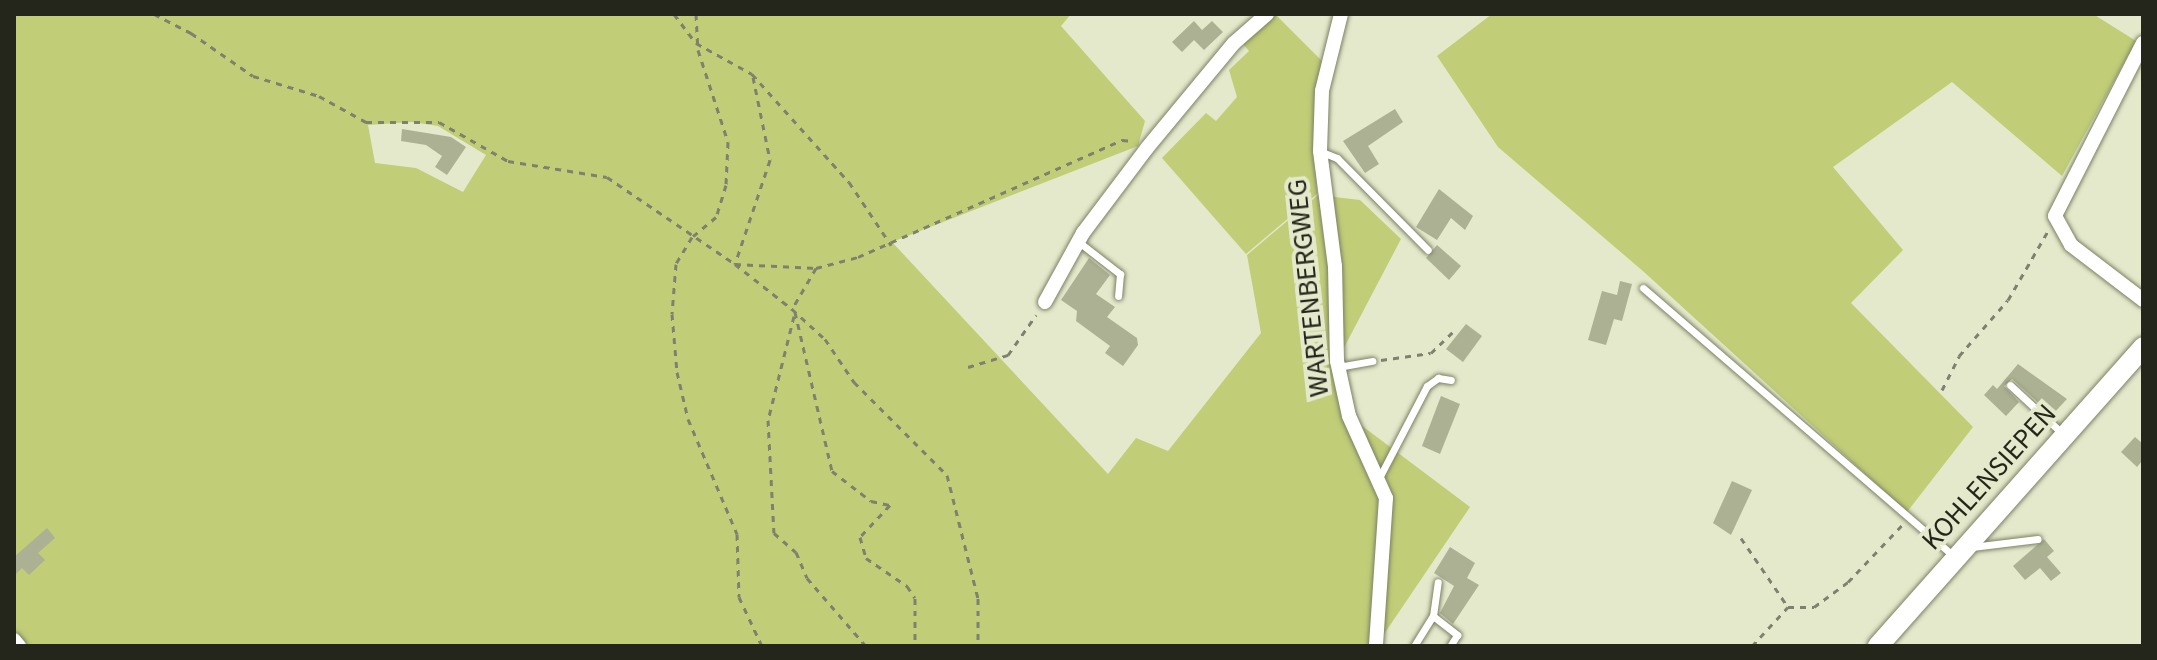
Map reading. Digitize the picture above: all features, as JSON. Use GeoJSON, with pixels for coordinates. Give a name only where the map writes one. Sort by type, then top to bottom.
{"type":"FeatureCollection","features":[{"type":"Feature","properties":{"kind":"street"},"geometry":{"type":"LineString","coordinates":[[1045,302],[1049,288],[1147,148],[1234,43],[1267,14]]}},
{"type":"Feature","properties":{"kind":"street","name":"WARTENBERGWEG"},"geometry":{"type":"LineString","coordinates":[[1341,14],[1322,91],[1320,151],[1335,266],[1338,367],[1349,416],[1386,498],[1376,646]]}},
{"type":"Feature","properties":{"kind":"street"},"geometry":{"type":"LineString","coordinates":[[2143,43],[2055,216],[2071,245],[2143,300]]}},
{"type":"Feature","properties":{"kind":"street","name":"KOHLENSIEPEN"},"geometry":{"type":"LineString","coordinates":[[1878,646],[1958,552],[2143,347]]}},
{"type":"Feature","properties":{"kind":"street"},"geometry":{"type":"LineString","coordinates":[[14,640],[19,646]]}},
{"type":"Feature","properties":{"kind":"lane"},"geometry":{"type":"LineString","coordinates":[[1320,151],[1337,158],[1428,250]]}},
{"type":"Feature","properties":{"kind":"lane"},"geometry":{"type":"LineString","coordinates":[[1080,243],[1120,274],[1118,296]]}},
{"type":"Feature","properties":{"kind":"lane"},"geometry":{"type":"LineString","coordinates":[[1643,288],[1907,520],[1958,552],[2038,539]]}},
{"type":"Feature","properties":{"kind":"lane"},"geometry":{"type":"LineString","coordinates":[[1338,367],[1372,361]]}},
{"type":"Feature","properties":{"kind":"lane"},"geometry":{"type":"LineString","coordinates":[[1378,480],[1427,386],[1438,378],[1451,380]]}},
{"type":"Feature","properties":{"kind":"lane"},"geometry":{"type":"LineString","coordinates":[[2010,385],[2064,435]]}},
{"type":"Feature","properties":{"kind":"lane"},"geometry":{"type":"LineString","coordinates":[[1414,646],[1433,616],[1438,582]]}},
{"type":"Feature","properties":{"kind":"lane"},"geometry":{"type":"LineString","coordinates":[[1433,616],[1457,635],[1450,646]]}},
{"type":"Feature","properties":{"kind":"path"},"geometry":{"type":"LineString","coordinates":[[154,14],[191,33],[253,76],[319,96],[366,122],[439,122],[508,161],[607,177],[735,264],[825,339],[854,382],[947,475],[978,598],[978,646]]}},
{"type":"Feature","properties":{"kind":"path"},"geometry":{"type":"LineString","coordinates":[[674,14],[696,43],[752,74],[849,182],[891,245]]}},
{"type":"Feature","properties":{"kind":"path"},"geometry":{"type":"LineString","coordinates":[[696,14],[696,43],[728,142],[726,185],[716,217],[692,237],[676,264],[672,314],[677,372],[688,419],[737,534],[739,597],[762,646]]}},
{"type":"Feature","properties":{"kind":"path"},"geometry":{"type":"LineString","coordinates":[[735,264],[770,160],[752,74]]}},
{"type":"Feature","properties":{"kind":"path"},"geometry":{"type":"LineString","coordinates":[[735,264],[816,268],[891,245],[1122,140],[1147,148]]}},
{"type":"Feature","properties":{"kind":"path"},"geometry":{"type":"LineString","coordinates":[[1942,390],[1959,356],[2008,300],[2055,216]]}},
{"type":"Feature","properties":{"kind":"path"},"geometry":{"type":"LineString","coordinates":[[816,268],[794,311],[768,420],[774,533],[796,552],[807,578],[866,646]]}},
{"type":"Feature","properties":{"kind":"path"},"geometry":{"type":"LineString","coordinates":[[968,367],[1008,355],[1045,302]]}},
{"type":"Feature","properties":{"kind":"path"},"geometry":{"type":"LineString","coordinates":[[794,311],[832,471],[871,501],[890,505],[860,537],[866,558],[907,586],[915,598],[915,646]]}},
{"type":"Feature","properties":{"kind":"path"},"geometry":{"type":"LineString","coordinates":[[1389,359],[1431,353],[1455,330]]}},
{"type":"Feature","properties":{"kind":"path"},"geometry":{"type":"LineString","coordinates":[[1752,646],[1788,607],[1824,604],[1907,520]]}},
{"type":"Feature","properties":{"kind":"path"},"geometry":{"type":"LineString","coordinates":[[1741,538],[1788,607]]}},
{"type":"Feature","properties":{"kind":"green space"},"geometry":{"type":"Polygon","coordinates":[[[14,14],[1071,14],[1061,26],[1145,121],[1138,146],[892,242],[1108,474],[1136,438],[1168,451],[1261,333],[1247,255],[1318,195],[1360,200],[1401,239],[1337,361],[1349,416],[1470,507],[1376,646],[14,646],[14,14]],[[412,122],[368,125],[375,163],[416,168],[463,192],[486,155],[438,126],[412,122]]]}},
{"type":"Feature","properties":{"kind":"green space"},"geometry":{"type":"Polygon","coordinates":[[[1275,14],[1322,61],[1314,125],[1317,194],[1246,254],[1162,158],[1206,113],[1216,121],[1237,97],[1229,70],[1249,51],[1242,43],[1275,14]]]}},
{"type":"Feature","properties":{"kind":"green space"},"geometry":{"type":"Polygon","coordinates":[[[1492,14],[2093,14],[2136,41],[2062,176],[1952,82],[1833,167],[1903,250],[1851,303],[1973,427],[1907,512],[1644,272],[1498,147],[1437,56],[1492,14]]]}},
{"type":"Feature","properties":{"kind":"building"},"geometry":{"type":"Polygon","coordinates":[[[1194,21],[1202,30],[1212,21],[1223,32],[1204,50],[1194,40],[1182,52],[1172,42],[1194,21]]]}},
{"type":"Feature","properties":{"kind":"building"},"geometry":{"type":"Polygon","coordinates":[[[1395,109],[1403,122],[1368,146],[1379,164],[1365,173],[1343,141],[1395,109]]]}},
{"type":"Feature","properties":{"kind":"building"},"geometry":{"type":"Polygon","coordinates":[[[402,129],[451,137],[466,147],[447,175],[435,167],[442,156],[426,145],[401,141],[402,129]]]}},
{"type":"Feature","properties":{"kind":"building"},"geometry":{"type":"Polygon","coordinates":[[[1439,189],[1473,216],[1465,230],[1451,218],[1437,240],[1416,227],[1439,189]]]}},
{"type":"Feature","properties":{"kind":"building"},"geometry":{"type":"Polygon","coordinates":[[[1437,245],[1461,266],[1449,280],[1426,258],[1437,245]]]}},
{"type":"Feature","properties":{"kind":"building"},"geometry":{"type":"Polygon","coordinates":[[[1089,258],[1110,275],[1096,294],[1115,307],[1107,317],[1137,338],[1138,345],[1123,366],[1105,353],[1110,346],[1076,321],[1077,311],[1061,300],[1089,258]]]}},
{"type":"Feature","properties":{"kind":"building"},"geometry":{"type":"Polygon","coordinates":[[[1620,281],[1632,284],[1622,321],[1614,319],[1606,345],[1588,340],[1602,291],[1617,295],[1620,281]]]}},
{"type":"Feature","properties":{"kind":"building"},"geometry":{"type":"Polygon","coordinates":[[[1466,324],[1482,336],[1463,362],[1446,349],[1466,324]]]}},
{"type":"Feature","properties":{"kind":"building"},"geometry":{"type":"Polygon","coordinates":[[[2018,364],[2067,399],[2052,415],[2012,379],[2004,386],[2019,402],[2006,416],[1984,395],[1993,385],[1997,389],[2018,364]]]}},
{"type":"Feature","properties":{"kind":"building"},"geometry":{"type":"Polygon","coordinates":[[[1441,396],[1460,404],[1440,454],[1422,446],[1441,396]]]}},
{"type":"Feature","properties":{"kind":"building"},"geometry":{"type":"Polygon","coordinates":[[[2135,437],[2143,444],[2143,460],[2137,467],[2121,452],[2135,437]]]}},
{"type":"Feature","properties":{"kind":"building"},"geometry":{"type":"Polygon","coordinates":[[[1732,481],[1752,490],[1731,535],[1713,523],[1732,481]]]}},
{"type":"Feature","properties":{"kind":"building"},"geometry":{"type":"Polygon","coordinates":[[[47,528],[55,538],[38,553],[45,560],[29,575],[22,568],[14,576],[14,557],[47,528]]]}},
{"type":"Feature","properties":{"kind":"building"},"geometry":{"type":"Polygon","coordinates":[[[2044,539],[2054,551],[2047,557],[2061,573],[2051,581],[2040,568],[2025,580],[2013,566],[2044,539]]]}},
{"type":"Feature","properties":{"kind":"building"},"geometry":{"type":"Polygon","coordinates":[[[1450,547],[1475,563],[1467,578],[1479,585],[1453,624],[1440,613],[1454,586],[1434,573],[1450,547]]]}}]}
